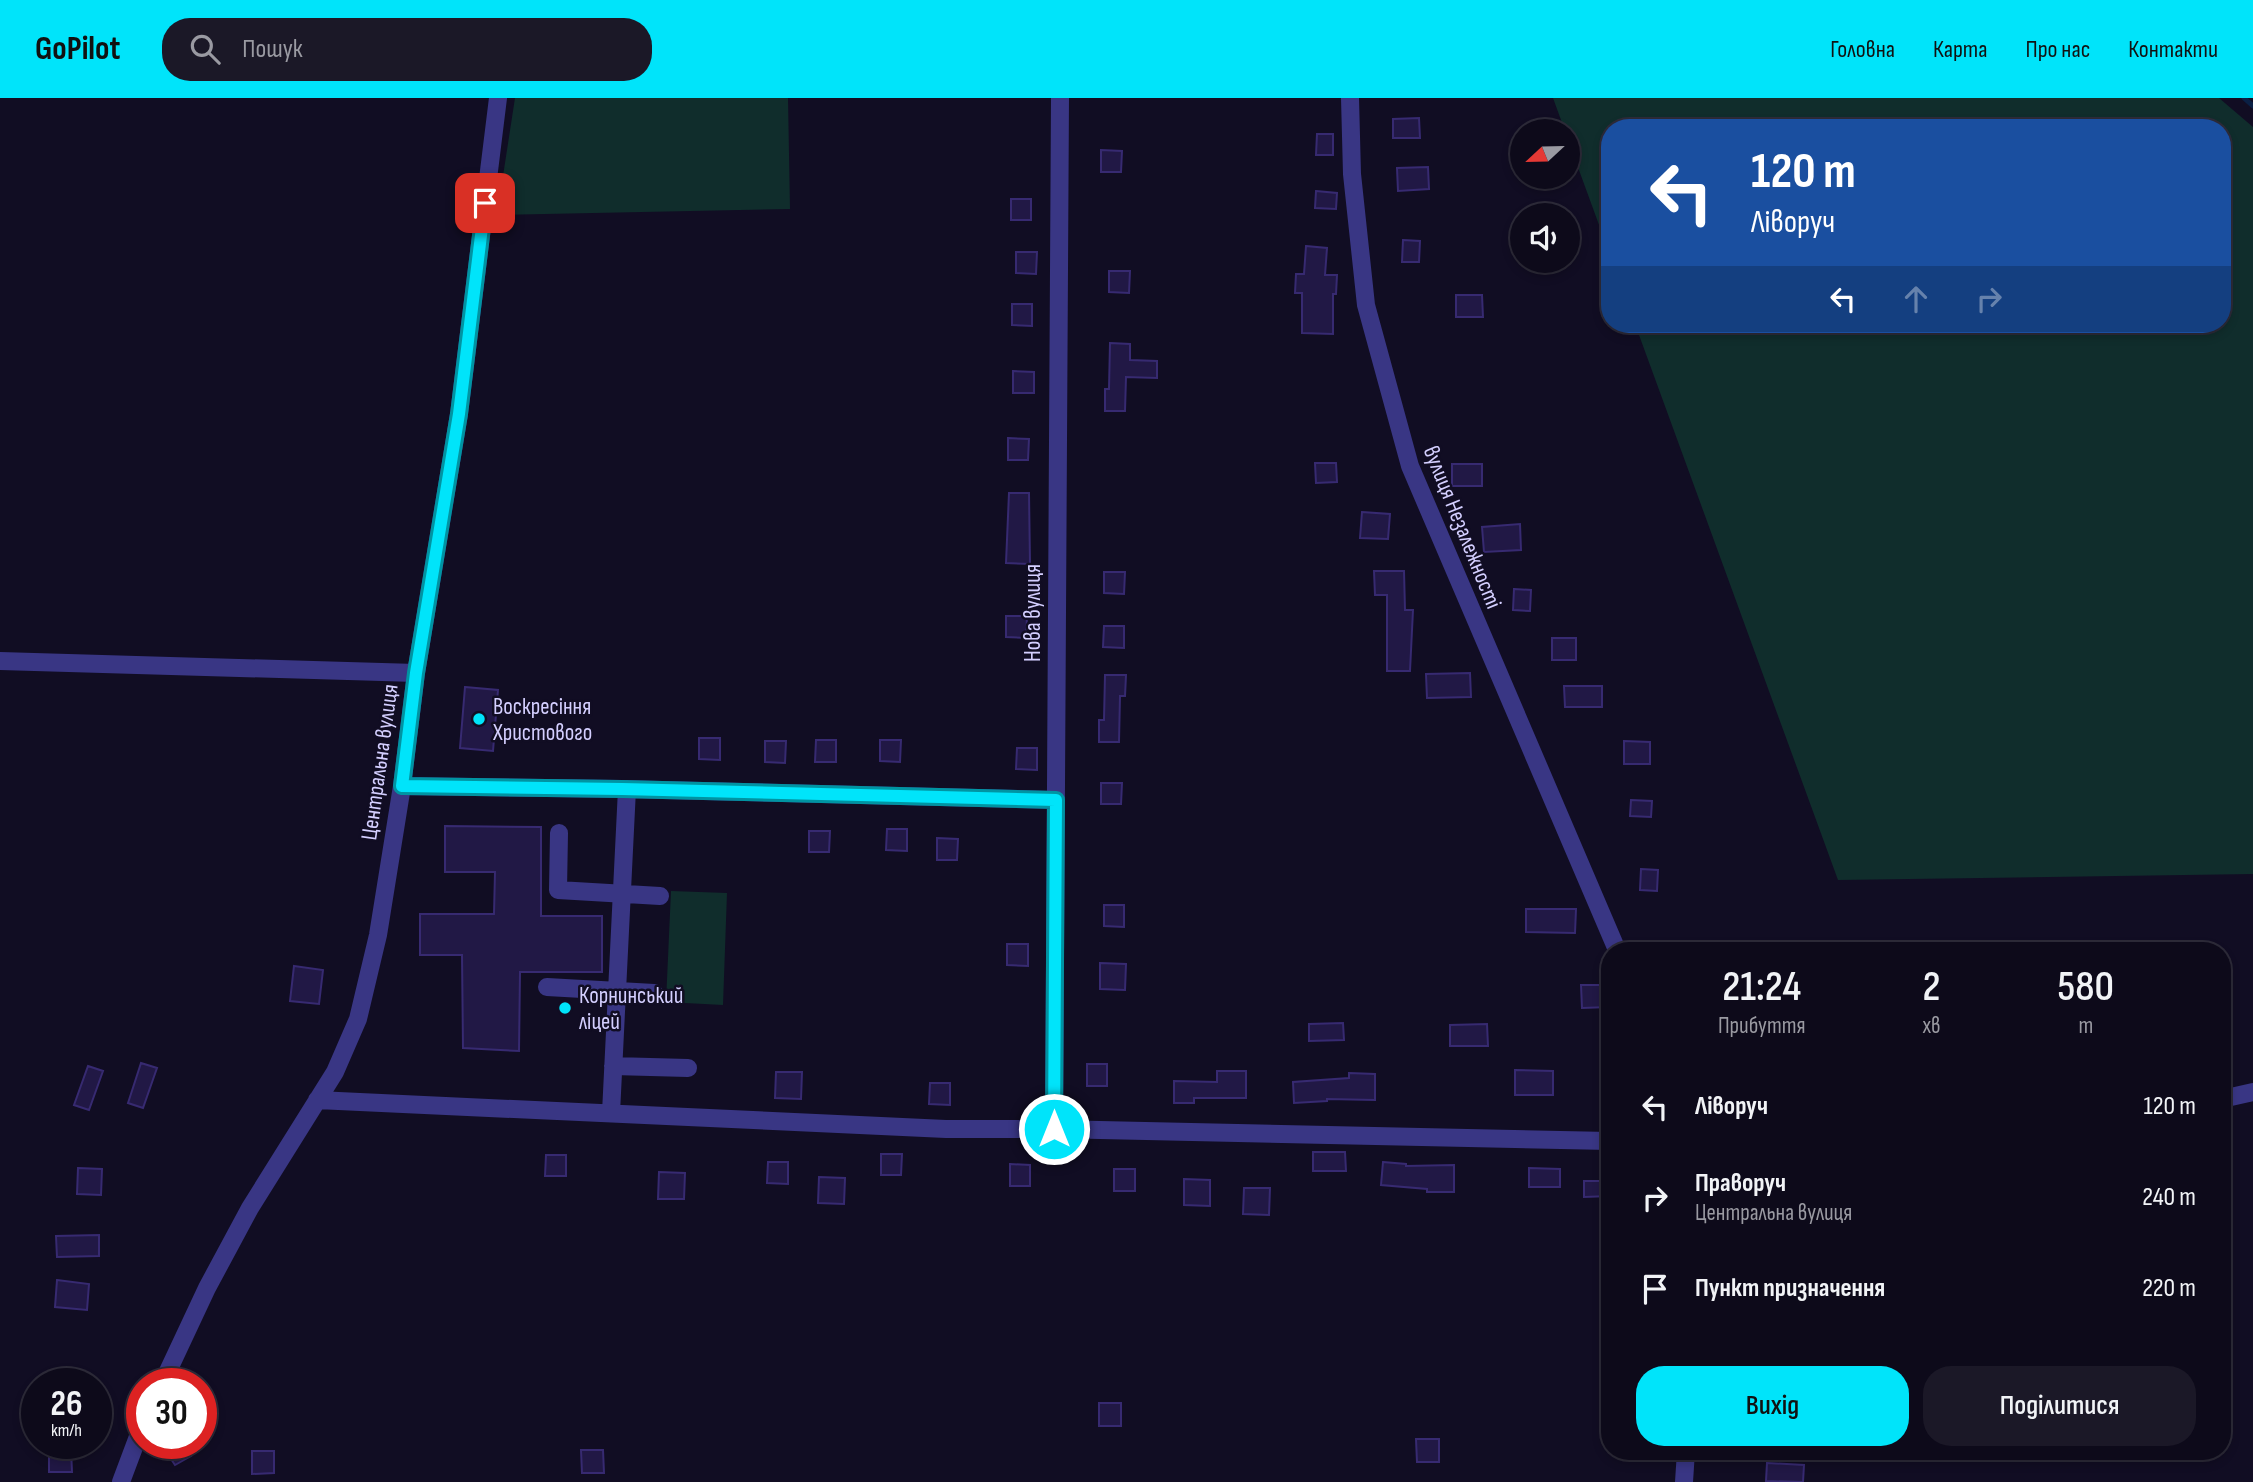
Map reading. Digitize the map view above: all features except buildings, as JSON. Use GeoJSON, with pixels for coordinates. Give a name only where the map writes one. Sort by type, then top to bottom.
{"type":"FeatureCollection","features":[{"type":"Feature","properties":{"kind":"street","name":"Центральна вулиця"},"geometry":{"type":"LineString","coordinates":[[170,1368],[207,1288],[250,1208],[335,1072],[358,1019],[378,935],[402,786],[416,673],[459,414],[498,98]]}},
{"type":"Feature","properties":{"kind":"street","name":"Нова вулиця"},"geometry":{"type":"LineString","coordinates":[[1054,1129],[1060,98]]}},
{"type":"Feature","properties":{"kind":"street","name":"вулиця Незалежності"},"geometry":{"type":"LineString","coordinates":[[1350,98],[1352,174],[1366,305],[1410,466],[1614,942]]}},
{"type":"Feature","properties":{"kind":"street"},"geometry":{"type":"LineString","coordinates":[[0,661],[416,673]]}},
{"type":"Feature","properties":{"kind":"street"},"geometry":{"type":"LineString","coordinates":[[402,786],[1056,800]]}},
{"type":"Feature","properties":{"kind":"street"},"geometry":{"type":"LineString","coordinates":[[611,1113],[627,789]]}},
{"type":"Feature","properties":{"kind":"street"},"geometry":{"type":"LineString","coordinates":[[559,833],[558,890],[660,896]]}},
{"type":"Feature","properties":{"kind":"street"},"geometry":{"type":"LineString","coordinates":[[547,987],[654,993]]}},
{"type":"Feature","properties":{"kind":"street"},"geometry":{"type":"LineString","coordinates":[[614,1066],[688,1068]]}},
{"type":"Feature","properties":{"kind":"street"},"geometry":{"type":"LineString","coordinates":[[2231,1097],[2253,1092]]}},
{"type":"Feature","properties":{"kind":"street"},"geometry":{"type":"LineString","coordinates":[[317,1100],[946,1129],[1601,1141]]}},
{"type":"Feature","properties":{"kind":"street"},"geometry":{"type":"LineString","coordinates":[[121,1482],[130,1459]]}},
{"type":"Feature","properties":{"kind":"street"},"geometry":{"type":"LineString","coordinates":[[1684,1482],[1685,1460]]}},
{"type":"Feature","properties":{"kind":"green space"},"geometry":{"type":"Polygon","coordinates":[[[515,98],[788,98],[790,209],[497,215],[515,98]]]}},
{"type":"Feature","properties":{"kind":"green space"},"geometry":{"type":"Polygon","coordinates":[[[1553,98],[2219,98],[2253,127],[2253,874],[1838,880],[1638,333],[2231,333],[2231,119],[1601,119],[1601,230],[1580,173],[1580,119],[1561,119],[1553,98]]]}},
{"type":"Feature","properties":{"kind":"green space"},"geometry":{"type":"Polygon","coordinates":[[[671,891],[727,893],[723,1005],[666,1002],[671,891]]]}},
{"type":"Feature","properties":{"kind":"waterway"},"geometry":{"type":"LineString","coordinates":[[2244,98],[2253,106]]}},
{"type":"Feature","properties":{"kind":"place","name":"Воскресіння Христового"},"geometry":{"type":"Point","coordinates":[479,719]}},
{"type":"Feature","properties":{"kind":"place","name":"Корнинський ліцей"},"geometry":{"type":"Point","coordinates":[565,1008]}},
{"type":"Feature","properties":{"kind":"route"},"geometry":{"type":"LineString","coordinates":[[485,203],[459,414],[416,673],[402,786],[1056,800],[1054,1129]]}}]}
